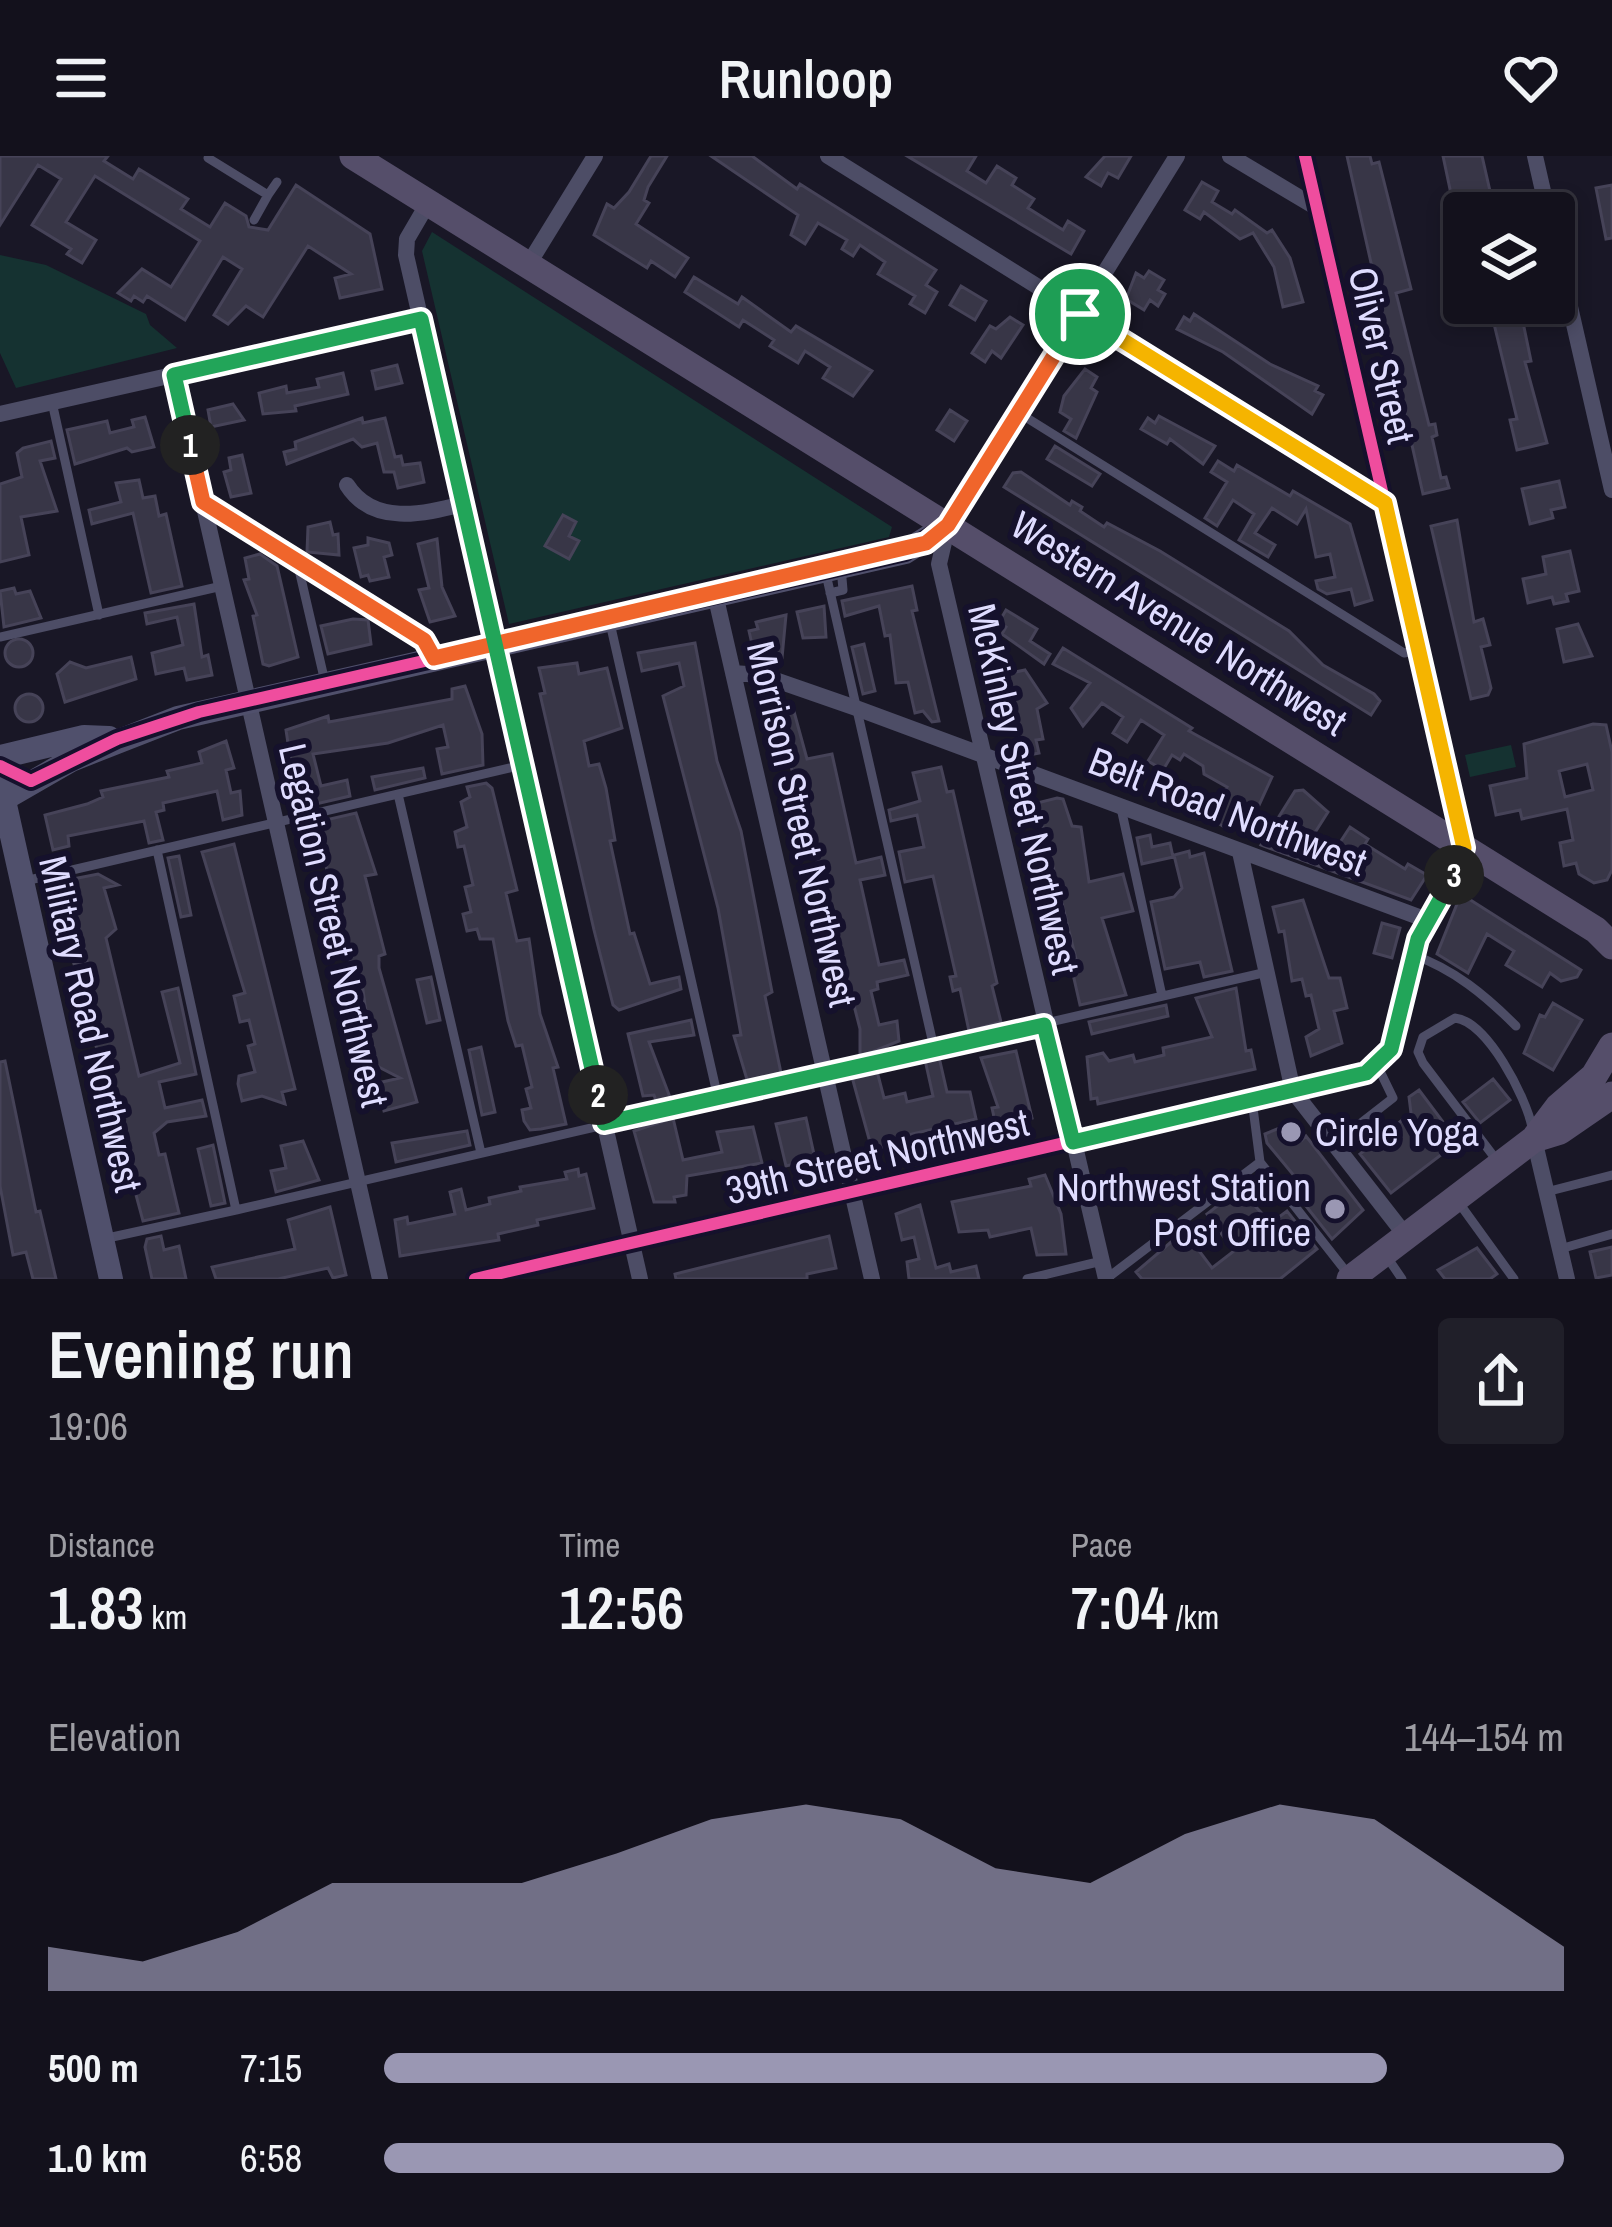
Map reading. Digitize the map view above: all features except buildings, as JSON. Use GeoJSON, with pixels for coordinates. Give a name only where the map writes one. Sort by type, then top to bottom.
{"type":"FeatureCollection","features":[{"type":"Feature","properties":{"kind":"main road","name":"Western Avenue Northwest"},"geometry":{"type":"LineString","coordinates":[[353,156],[1606,935]]}},
{"type":"Feature","properties":{"kind":"main road"},"geometry":{"type":"LineString","coordinates":[[1,794],[117,739],[248,699],[715,594],[832,577],[914,549],[948,525]]}},
{"type":"Feature","properties":{"kind":"main road"},"geometry":{"type":"LineString","coordinates":[[0,761],[88,736],[117,739]]}},
{"type":"Feature","properties":{"kind":"main road"},"geometry":{"type":"LineString","coordinates":[[0,761],[31,781]]}},
{"type":"Feature","properties":{"kind":"main road","name":"Military Road Northwest"},"geometry":{"type":"LineString","coordinates":[[1,794],[111,1279]]}},
{"type":"Feature","properties":{"kind":"main road"},"geometry":{"type":"LineString","coordinates":[[1350,1279],[1534,1139],[1558,1107],[1594,1076],[1612,1046]]}},
{"type":"Feature","properties":{"kind":"main road"},"geometry":{"type":"LineString","coordinates":[[1534,1139],[1560,1131],[1612,1095]]}},
{"type":"Feature","properties":{"kind":"street"},"geometry":{"type":"LineString","coordinates":[[528,265],[595,156]]}},
{"type":"Feature","properties":{"kind":"street"},"geometry":{"type":"LineString","coordinates":[[828,156],[1385,503]]}},
{"type":"Feature","properties":{"kind":"street"},"geometry":{"type":"LineString","coordinates":[[948,525],[1177,156]]}},
{"type":"Feature","properties":{"kind":"street"},"geometry":{"type":"LineString","coordinates":[[1230,156],[1317,208]]}},
{"type":"Feature","properties":{"kind":"street","name":"Oliver Street"},"geometry":{"type":"LineString","coordinates":[[1305,156],[1464,848]]}},
{"type":"Feature","properties":{"kind":"street"},"geometry":{"type":"LineString","coordinates":[[1535,156],[1543,192]]}},
{"type":"Feature","properties":{"kind":"street"},"geometry":{"type":"LineString","coordinates":[[428,203],[405,247],[640,1279]]}},
{"type":"Feature","properties":{"kind":"street"},"geometry":{"type":"LineString","coordinates":[[0,414],[421,319]]}},
{"type":"Feature","properties":{"kind":"street"},"geometry":{"type":"LineString","coordinates":[[1574,324],[1612,490]]}},
{"type":"Feature","properties":{"kind":"street","name":"Legation Street Northwest"},"geometry":{"type":"LineString","coordinates":[[174,375],[380,1279]]}},
{"type":"Feature","properties":{"kind":"street"},"geometry":{"type":"LineString","coordinates":[[347,484],[359,500],[387,513],[417,514],[463,504]]}},
{"type":"Feature","properties":{"kind":"street"},"geometry":{"type":"LineString","coordinates":[[203,502],[424,640],[434,658]]}},
{"type":"Feature","properties":{"kind":"street","name":"McKinley Street Northwest"},"geometry":{"type":"LineString","coordinates":[[948,525],[938,564],[1104,1273]]}},
{"type":"Feature","properties":{"kind":"street","name":"Morrison Street Northwest"},"geometry":{"type":"LineString","coordinates":[[715,594],[872,1279]]}},
{"type":"Feature","properties":{"kind":"street","name":"Belt Road Northwest"},"geometry":{"type":"LineString","coordinates":[[733,673],[761,675],[856,708],[1427,920]]}},
{"type":"Feature","properties":{"kind":"street"},"geometry":{"type":"LineString","coordinates":[[1378,1066],[1391,1049],[1413,955],[1427,920],[1459,868],[1464,848]]}},
{"type":"Feature","properties":{"kind":"street"},"geometry":{"type":"LineString","coordinates":[[1240,852],[1293,1090],[1334,1144],[1395,1245]]}},
{"type":"Feature","properties":{"kind":"street","name":"39th Street Northwest"},"geometry":{"type":"LineString","coordinates":[[475,1279],[1252,1100],[1378,1066]]}},
{"type":"Feature","properties":{"kind":"street"},"geometry":{"type":"LineString","coordinates":[[1534,1139],[1567,1279]]}},
{"type":"Feature","properties":{"kind":"lane"},"geometry":{"type":"LineString","coordinates":[[208,158],[268,196]]}},
{"type":"Feature","properties":{"kind":"lane"},"geometry":{"type":"LineString","coordinates":[[254,220],[277,182]]}},
{"type":"Feature","properties":{"kind":"lane"},"geometry":{"type":"LineString","coordinates":[[52,402],[99,615]]}},
{"type":"Feature","properties":{"kind":"lane"},"geometry":{"type":"LineString","coordinates":[[1017,412],[1404,653],[1419,650]]}},
{"type":"Feature","properties":{"kind":"lane"},"geometry":{"type":"LineString","coordinates":[[297,562],[325,682]]}},
{"type":"Feature","properties":{"kind":"lane"},"geometry":{"type":"LineString","coordinates":[[832,577],[856,708],[934,1048]]}},
{"type":"Feature","properties":{"kind":"lane"},"geometry":{"type":"LineString","coordinates":[[0,637],[222,586]]}},
{"type":"Feature","properties":{"kind":"lane"},"geometry":{"type":"LineString","coordinates":[[609,617],[718,1098]]}},
{"type":"Feature","properties":{"kind":"lane"},"geometry":{"type":"LineString","coordinates":[[22,882],[522,765]]}},
{"type":"Feature","properties":{"kind":"lane"},"geometry":{"type":"LineString","coordinates":[[398,794],[481,1153]]}},
{"type":"Feature","properties":{"kind":"lane"},"geometry":{"type":"LineString","coordinates":[[1120,806],[1162,996]]}},
{"type":"Feature","properties":{"kind":"lane"},"geometry":{"type":"LineString","coordinates":[[157,850],[236,1210]]}},
{"type":"Feature","properties":{"kind":"lane"},"geometry":{"type":"LineString","coordinates":[[1413,955],[1437,963],[1486,996],[1516,1026]]}},
{"type":"Feature","properties":{"kind":"lane"},"geometry":{"type":"LineString","coordinates":[[103,1239],[1267,972]]}},
{"type":"Feature","properties":{"kind":"lane"},"geometry":{"type":"LineString","coordinates":[[1500,1164],[1423,1063],[1418,1052],[1423,1037],[1455,1018],[1473,1023],[1526,1096],[1534,1139]]}},
{"type":"Feature","properties":{"kind":"lane"},"geometry":{"type":"LineString","coordinates":[[1334,1144],[1393,1098],[1378,1066]]}},
{"type":"Feature","properties":{"kind":"lane"},"geometry":{"type":"LineString","coordinates":[[1252,1100],[1260,1162],[1350,1279]]}},
{"type":"Feature","properties":{"kind":"lane"},"geometry":{"type":"LineString","coordinates":[[1027,1279],[1104,1273],[1260,1162]]}},
{"type":"Feature","properties":{"kind":"lane"},"geometry":{"type":"LineString","coordinates":[[1546,1192],[1612,1175]]}},
{"type":"Feature","properties":{"kind":"lane"},"geometry":{"type":"LineString","coordinates":[[1456,1198],[1510,1278]]}},
{"type":"Feature","properties":{"kind":"lane"},"geometry":{"type":"LineString","coordinates":[[1560,1249],[1612,1234]]}},
{"type":"Feature","properties":{"kind":"lane"},"geometry":{"type":"LineString","coordinates":[[1395,1245],[1402,1279]]}},
{"type":"Feature","properties":{"kind":"green space"},"geometry":{"type":"Polygon","coordinates":[[[432,232],[892,527],[889,537],[509,624],[422,251],[432,232]]]}},
{"type":"Feature","properties":{"kind":"green space"},"geometry":{"type":"Polygon","coordinates":[[[0,255],[46,265],[146,314],[150,325],[177,348],[16,388],[0,353],[0,255]]]}},
{"type":"Feature","properties":{"kind":"green space"},"geometry":{"type":"Polygon","coordinates":[[[1511,745],[1516,767],[1470,777],[1465,755],[1511,745]]]}},
{"type":"Feature","properties":{"kind":"cycle path"},"geometry":{"type":"LineString","coordinates":[[475,1279],[1366,1073],[1389,1054],[1418,939],[1459,868],[1464,848],[1305,156]]}},
{"type":"Feature","properties":{"kind":"cycle path"},"geometry":{"type":"LineString","coordinates":[[0,766],[31,781],[117,739],[199,712],[905,552],[948,525]]}},
{"type":"Feature","properties":{"kind":"place","name":"Circle Yoga"},"geometry":{"type":"Point","coordinates":[1291,1132]}},
{"type":"Feature","properties":{"kind":"place","name":"Northwest Station Post Office"},"geometry":{"type":"Point","coordinates":[1335,1209]}},
{"type":"Feature","properties":{"kind":"route"},"geometry":{"type":"LineString","coordinates":[[1080,314],[948,525],[926,543],[825,571],[696,597],[510,640],[495,644],[434,658],[424,640],[203,502],[174,375],[421,319],[458,484],[495,644],[501,670],[604,1123],[1044,1025],[1073,1142],[1366,1073],[1389,1054],[1418,939],[1459,868],[1464,848],[1385,503],[1080,314]]}}]}
